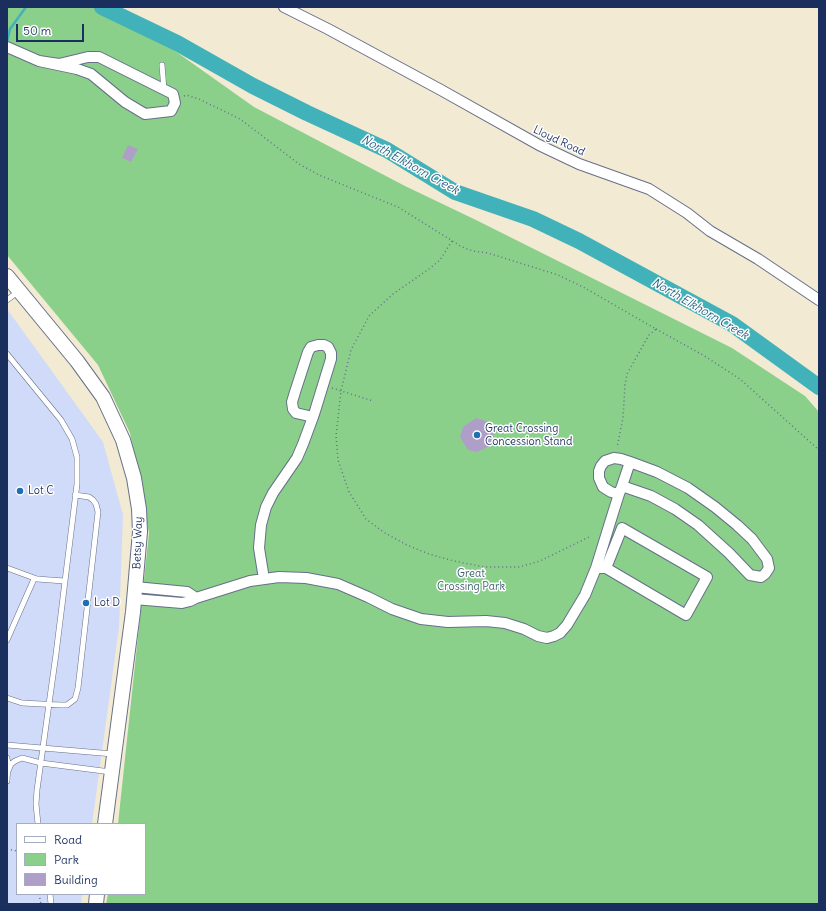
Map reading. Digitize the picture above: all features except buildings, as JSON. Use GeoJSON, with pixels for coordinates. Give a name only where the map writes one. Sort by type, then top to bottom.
{"type":"FeatureCollection","features":[{"type":"Feature","properties":{"kind":"street","name":"Lloyd Road"},"geometry":{"type":"LineString","coordinates":[[284,7],[441,90],[539,145],[579,164],[649,189],[687,213],[710,231],[758,259],[819,300]]}},
{"type":"Feature","properties":{"kind":"street"},"geometry":{"type":"LineString","coordinates":[[9,48],[39,61],[68,65],[91,74],[126,102],[145,114],[171,111],[175,103],[173,94],[99,57],[88,57],[68,65]]}},
{"type":"Feature","properties":{"kind":"street","name":"Betsy Way"},"geometry":{"type":"LineString","coordinates":[[7,276],[77,361],[103,397],[123,440],[134,478],[139,509],[140,532],[135,593],[105,823]]}},
{"type":"Feature","properties":{"kind":"street"},"geometry":{"type":"LineString","coordinates":[[264,579],[259,548],[260,525],[266,507],[273,493],[297,458],[313,417],[331,359],[331,353],[328,347],[324,345],[311,347],[308,352],[292,402],[293,409],[296,413],[313,417]]}},
{"type":"Feature","properties":{"kind":"street"},"geometry":{"type":"LineString","coordinates":[[614,458],[621,459],[657,472],[688,488],[715,507],[752,539],[767,559],[769,568],[761,577],[750,575],[729,553],[698,525],[674,509],[651,496],[621,490],[611,492],[603,487],[599,478],[601,466],[606,461],[614,458]]}},
{"type":"Feature","properties":{"kind":"street"},"geometry":{"type":"LineString","coordinates":[[601,568],[621,490],[630,462]]}},
{"type":"Feature","properties":{"kind":"street"},"geometry":{"type":"LineString","coordinates":[[135,593],[167,601],[182,602],[190,601],[250,581],[278,577],[306,578],[338,584],[368,597],[392,610],[421,619],[448,622],[505,623],[547,638],[560,633],[567,625],[601,568],[622,528],[707,578],[686,615],[601,568]]}},
{"type":"Feature","properties":{"kind":"street"},"geometry":{"type":"LineString","coordinates":[[167,601],[168,591]]}},
{"type":"Feature","properties":{"kind":"street"},"geometry":{"type":"LineString","coordinates":[[135,593],[168,591],[187,592],[196,598]]}},
{"type":"Feature","properties":{"kind":"lane"},"geometry":{"type":"LineString","coordinates":[[162,65],[164,90]]}},
{"type":"Feature","properties":{"kind":"lane"},"geometry":{"type":"LineString","coordinates":[[7,300],[20,291]]}},
{"type":"Feature","properties":{"kind":"lane"},"geometry":{"type":"LineString","coordinates":[[7,354],[61,420],[72,439],[77,457],[77,484],[36,804],[38,823]]}},
{"type":"Feature","properties":{"kind":"lane"},"geometry":{"type":"LineString","coordinates":[[7,698],[18,702],[67,705],[76,699],[98,512],[96,504],[89,497],[75,495]]}},
{"type":"Feature","properties":{"kind":"lane"},"geometry":{"type":"LineString","coordinates":[[7,568],[34,579],[64,581]]}},
{"type":"Feature","properties":{"kind":"lane"},"geometry":{"type":"LineString","coordinates":[[7,640],[34,579]]}},
{"type":"Feature","properties":{"kind":"lane"},"geometry":{"type":"LineString","coordinates":[[7,745],[114,754]]}},
{"type":"Feature","properties":{"kind":"lane"},"geometry":{"type":"LineString","coordinates":[[7,758],[7,781]]}},
{"type":"Feature","properties":{"kind":"lane"},"geometry":{"type":"LineString","coordinates":[[8,771],[11,764],[20,758],[26,758],[41,763],[111,772]]}},
{"type":"Feature","properties":{"kind":"path"},"geometry":{"type":"LineString","coordinates":[[183,96],[186,95],[199,99],[240,119],[299,164],[319,175],[398,206],[452,241],[473,251],[488,253],[512,262],[558,275],[585,288],[740,379],[819,450]]}},
{"type":"Feature","properties":{"kind":"path"},"geometry":{"type":"LineString","coordinates":[[452,241],[440,260],[429,270],[419,275],[393,294],[369,316],[351,350],[340,391],[336,436],[338,460],[349,492],[366,519],[385,533],[407,545],[429,554],[485,568],[519,567],[540,561],[591,536]]}},
{"type":"Feature","properties":{"kind":"path"},"geometry":{"type":"LineString","coordinates":[[616,454],[624,418],[625,385],[627,374],[649,336],[656,329]]}},
{"type":"Feature","properties":{"kind":"path"},"geometry":{"type":"LineString","coordinates":[[323,384],[340,391],[373,400]]}},
{"type":"Feature","properties":{"kind":"shaded area"},"geometry":{"type":"Polygon","coordinates":[[[7,309],[103,442],[123,515],[119,627],[92,823],[16,823],[16,895],[82,895],[81,904],[7,904],[7,309]]]}},
{"type":"Feature","properties":{"kind":"green space","name":"Great Crossing Park"},"geometry":{"type":"Polygon","coordinates":[[[7,7],[113,7],[254,107],[405,186],[732,348],[805,396],[819,412],[819,904],[106,904],[108,895],[146,895],[146,823],[118,823],[149,533],[130,433],[98,365],[7,255],[7,7]]]}},
{"type":"Feature","properties":{"kind":"waterway"},"geometry":{"type":"LineString","coordinates":[[7,42],[10,29],[26,7]]}},
{"type":"Feature","properties":{"kind":"waterway","name":"North Elkhorn Creek"},"geometry":{"type":"LineString","coordinates":[[102,7],[177,43],[253,86],[387,150],[455,192],[533,219],[579,241],[732,324],[819,387]]}},
{"type":"Feature","properties":{"kind":"place","name":"Great Crossing Concession Stand"},"geometry":{"type":"Point","coordinates":[477,435]}},
{"type":"Feature","properties":{"kind":"place","name":"Lot C"},"geometry":{"type":"Point","coordinates":[20,491]}},
{"type":"Feature","properties":{"kind":"place","name":"Lot D"},"geometry":{"type":"Point","coordinates":[86,603]}}]}
